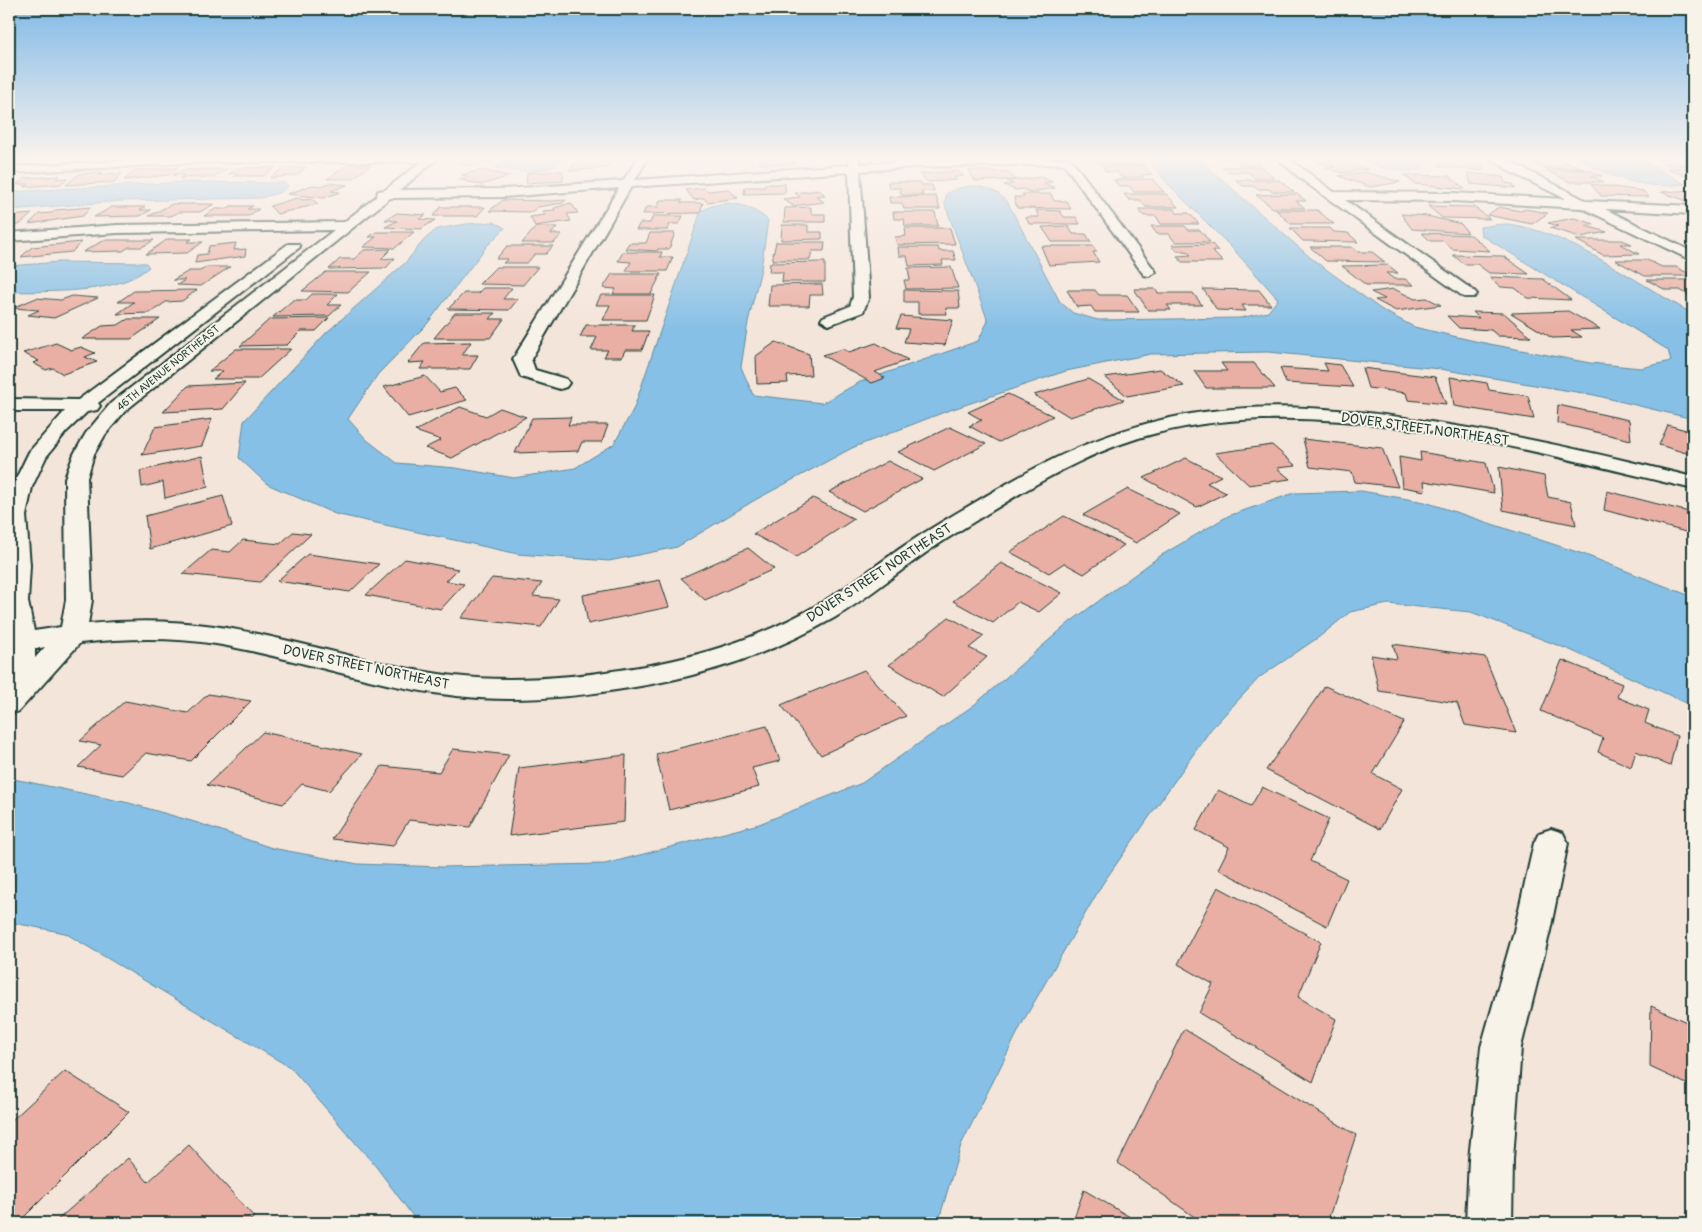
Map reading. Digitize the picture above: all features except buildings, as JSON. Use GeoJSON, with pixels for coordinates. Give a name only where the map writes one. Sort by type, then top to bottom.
{"type":"FeatureCollection","features":[{"type":"Feature","properties":{"kind":"street","name":"46TH AVENUE NORTHEAST"},"geometry":{"type":"LineString","coordinates":[[9,696],[22,665],[20,627],[15,602],[18,565],[15,516],[21,487],[36,456],[59,428],[82,406],[335,215]]}},
{"type":"Feature","properties":{"kind":"street","name":"46TH AVENUE NORTHEAST"},"geometry":{"type":"LineString","coordinates":[[73,634],[79,600],[76,478],[84,454],[96,433],[118,408],[358,215]]}},
{"type":"Feature","properties":{"kind":"street"},"geometry":{"type":"LineString","coordinates":[[560,382],[527,372],[522,359],[608,215]]}},
{"type":"Feature","properties":{"kind":"street"},"geometry":{"type":"LineString","coordinates":[[829,320],[857,309],[862,297],[858,215]]}},
{"type":"Feature","properties":{"kind":"street"},"geometry":{"type":"LineString","coordinates":[[1107,215],[1149,272]]}},
{"type":"Feature","properties":{"kind":"street"},"geometry":{"type":"LineString","coordinates":[[1359,215],[1469,294]]}},
{"type":"Feature","properties":{"kind":"street"},"geometry":{"type":"LineString","coordinates":[[1608,215],[1693,257]]}},
{"type":"Feature","properties":{"kind":"street"},"geometry":{"type":"LineString","coordinates":[[9,237],[116,229],[347,226]]}},
{"type":"Feature","properties":{"kind":"street"},"geometry":{"type":"LineString","coordinates":[[9,405],[118,408]]}},
{"type":"Feature","properties":{"kind":"street","name":"DOVER STREET NORTHEAST"},"geometry":{"type":"LineString","coordinates":[[21,642],[73,634],[178,631],[242,641],[398,676],[455,686],[497,688],[608,681],[670,672],[719,658],[784,633],[828,610],[920,546],[1002,496],[1085,454],[1147,429],[1211,417],[1292,414],[1404,423],[1584,456],[1693,483]]}},
{"type":"Feature","properties":{"kind":"street"},"geometry":{"type":"LineString","coordinates":[[9,704],[73,634]]}},
{"type":"Feature","properties":{"kind":"street"},"geometry":{"type":"LineString","coordinates":[[1489,1223],[1491,1159],[1501,1047],[1532,931],[1551,843]]}},
{"type":"Feature","properties":{"kind":"water"},"geometry":{"type":"Polygon","coordinates":[[[699,215],[762,215],[768,220],[761,269],[748,322],[741,367],[753,395],[822,403],[860,382],[978,341],[988,321],[949,215],[1015,215],[1060,302],[1073,313],[1098,320],[1240,318],[1268,312],[1278,299],[1234,250],[1199,215],[1263,215],[1312,259],[1382,310],[1414,327],[1479,342],[1590,363],[1641,368],[1671,361],[1668,350],[1481,235],[1480,227],[1507,224],[1530,228],[1578,247],[1693,314],[1693,419],[1594,395],[1440,369],[1268,352],[1151,354],[1066,371],[947,411],[852,448],[755,500],[677,547],[609,561],[518,554],[335,514],[267,484],[239,458],[244,421],[326,333],[405,263],[424,240],[437,229],[494,222],[505,228],[486,247],[427,324],[378,374],[348,419],[367,440],[397,463],[456,468],[514,478],[575,468],[614,444],[634,408],[699,215]]]}},
{"type":"Feature","properties":{"kind":"water"},"geometry":{"type":"Polygon","coordinates":[[[59,262],[146,263],[149,267],[136,276],[120,283],[102,287],[82,290],[9,292],[9,266],[59,262]]]}},
{"type":"Feature","properties":{"kind":"water"},"geometry":{"type":"Polygon","coordinates":[[[1361,491],[1425,502],[1583,554],[1693,597],[1693,706],[1570,650],[1471,612],[1388,604],[1350,612],[1319,637],[1260,677],[1211,729],[1103,883],[1025,1018],[961,1145],[938,1223],[418,1223],[377,1168],[291,1068],[65,933],[9,922],[9,778],[129,803],[198,823],[272,848],[358,864],[442,867],[605,864],[759,824],[862,783],[974,705],[1070,622],[1160,556],[1228,516],[1294,493],[1361,491]]]}}]}
